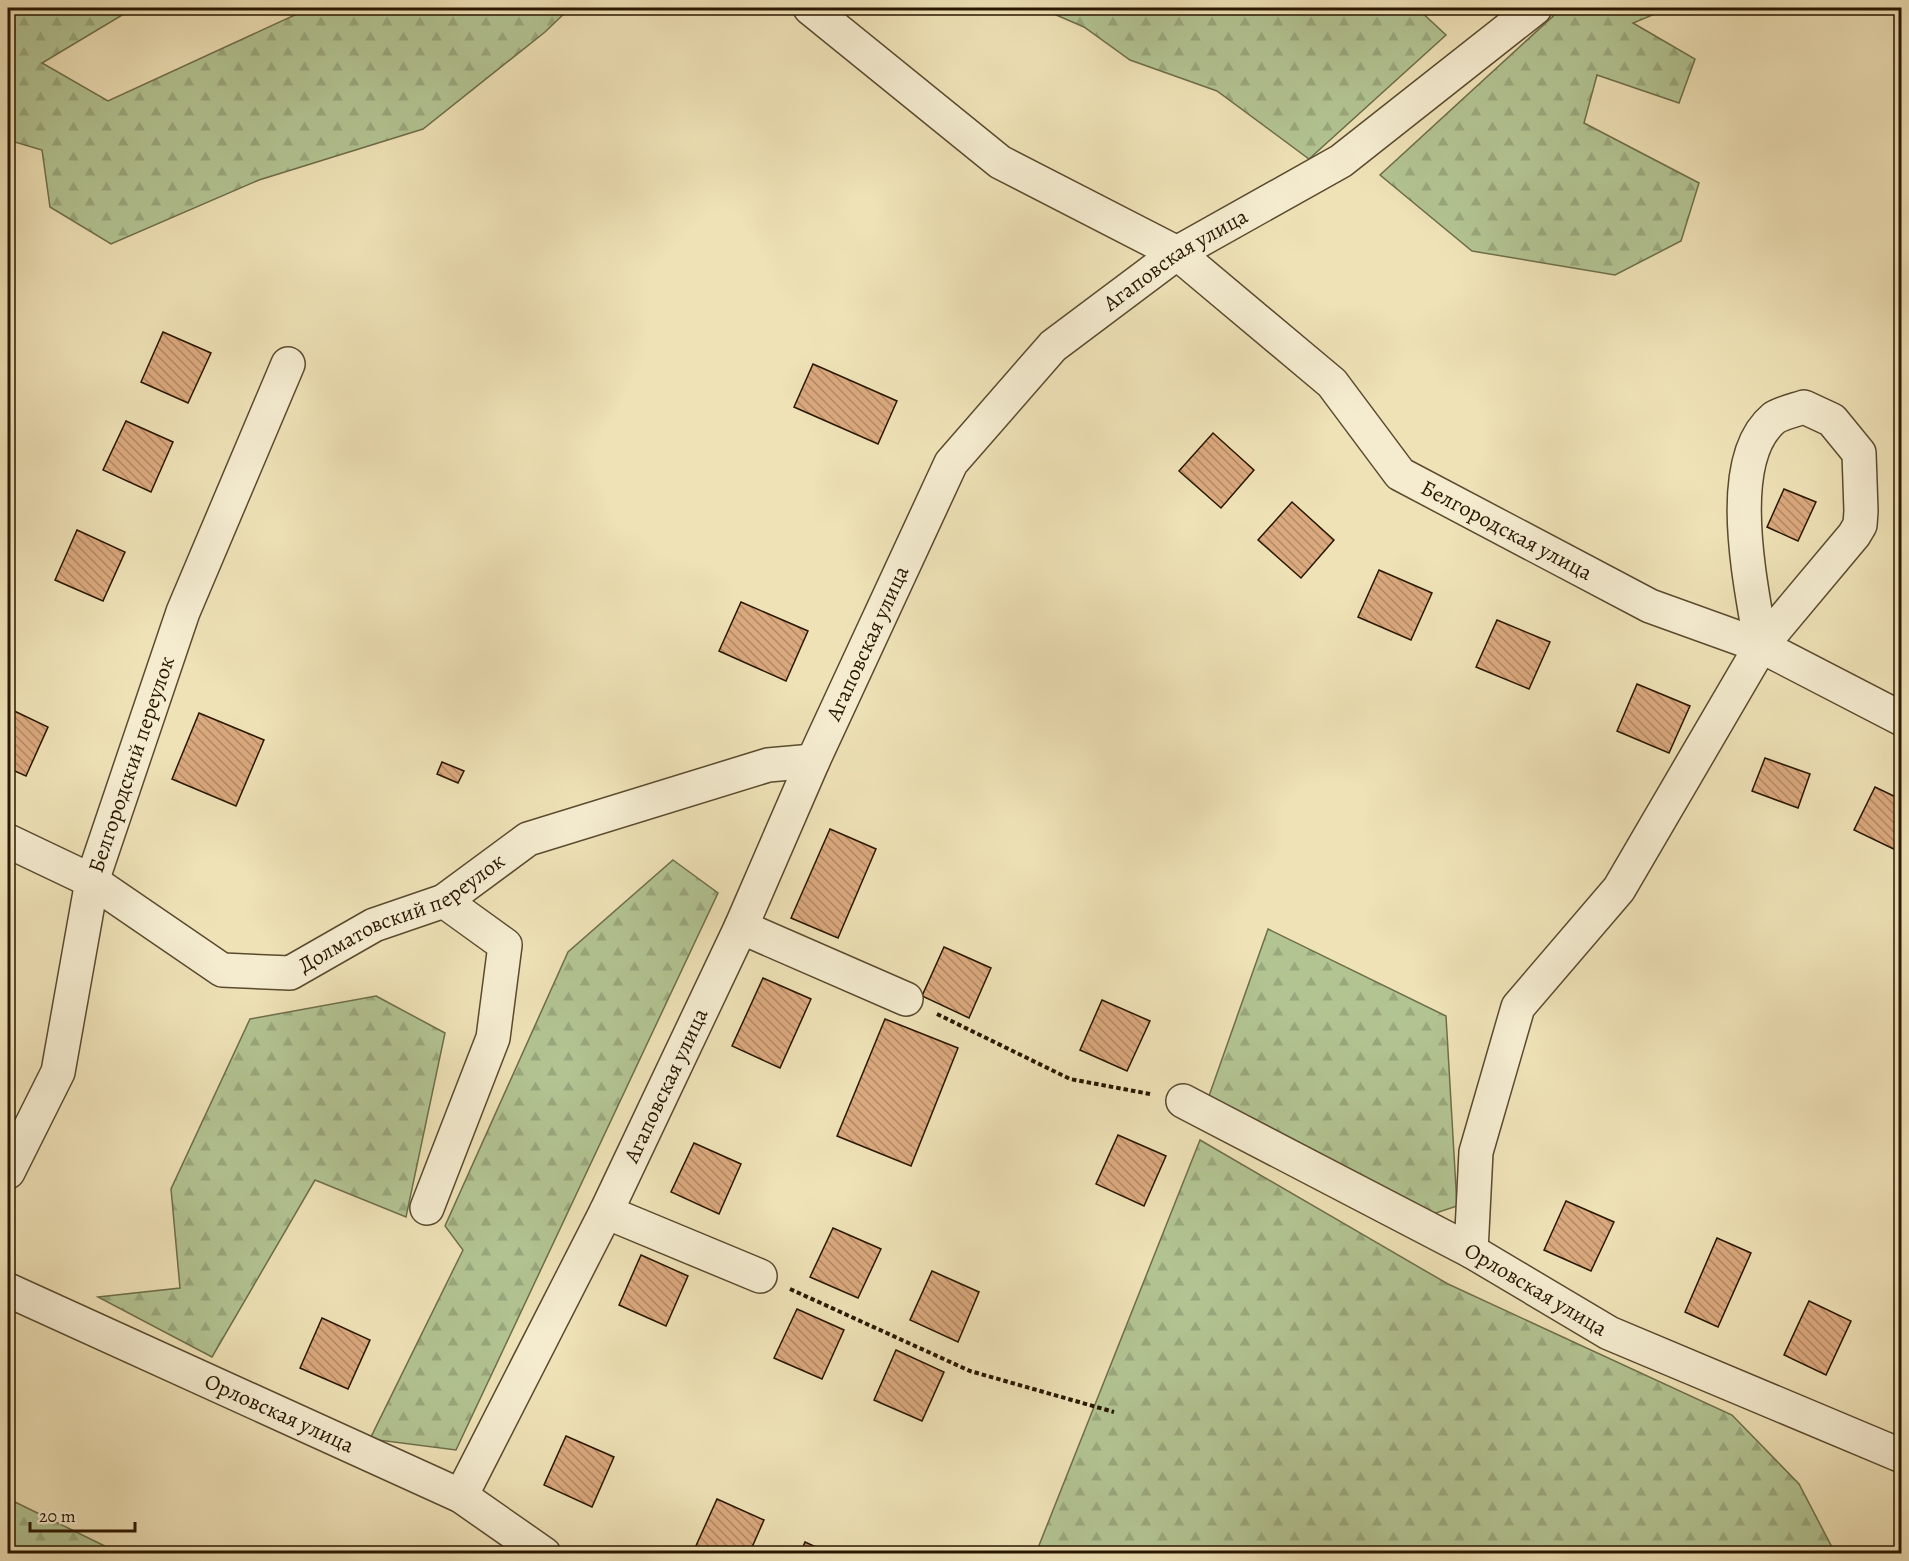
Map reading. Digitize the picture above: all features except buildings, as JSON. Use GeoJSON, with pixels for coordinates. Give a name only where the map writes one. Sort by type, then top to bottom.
{"type":"FeatureCollection","features":[{"type":"Feature","properties":{"kind":"street","name":"Белгородская улица"},"geometry":{"type":"LineString","coordinates":[[810,8],[1000,162],[1177,253],[1332,382],[1400,474],[1650,606],[1761,646],[1902,719]]}},
{"type":"Feature","properties":{"kind":"street","name":"Агаповская улица"},"geometry":{"type":"LineString","coordinates":[[461,1496],[606,1212],[741,927],[813,761],[951,463],[1053,346],[1177,253],[1341,161],[1535,8]]}},
{"type":"Feature","properties":{"kind":"street","name":"Белгородский переулок"},"geometry":{"type":"LineString","coordinates":[[8,1172],[58,1072],[92,881],[183,612],[288,364]]}},
{"type":"Feature","properties":{"kind":"street"},"geometry":{"type":"LineString","coordinates":[[1471,1251],[1476,1152],[1518,1007],[1619,889],[1761,646],[1854,536],[1860,525],[1859,453],[1832,420],[1804,407],[1775,417],[1756,440],[1746,474],[1744,510],[1746,547],[1761,646]]}},
{"type":"Feature","properties":{"kind":"street","name":"Долматовский переулок"},"geometry":{"type":"LineString","coordinates":[[8,841],[92,881],[222,970],[290,973],[374,925],[444,901],[528,839],[768,765],[813,761]]}},
{"type":"Feature","properties":{"kind":"street"},"geometry":{"type":"LineString","coordinates":[[427,1208],[493,1038],[505,945],[444,901]]}},
{"type":"Feature","properties":{"kind":"street"},"geometry":{"type":"LineString","coordinates":[[741,927],[906,999]]}},
{"type":"Feature","properties":{"kind":"street","name":"Орловская улица"},"geometry":{"type":"LineString","coordinates":[[1183,1101],[1471,1251],[1609,1333],[1902,1456]]}},
{"type":"Feature","properties":{"kind":"street"},"geometry":{"type":"LineString","coordinates":[[606,1212],[760,1276]]}},
{"type":"Feature","properties":{"kind":"street","name":"Орловская улица"},"geometry":{"type":"LineString","coordinates":[[8,1290],[461,1496],[544,1554]]}},
{"type":"Feature","properties":{"kind":"path"},"geometry":{"type":"LineString","coordinates":[[906,999],[1070,1079],[1183,1101]]}},
{"type":"Feature","properties":{"kind":"path"},"geometry":{"type":"LineString","coordinates":[[760,1276],[970,1371],[1114,1412]]}},
{"type":"Feature","properties":{"kind":"green space"},"geometry":{"type":"Polygon","coordinates":[[[8,8],[134,8],[42,63],[108,101],[310,8],[570,8],[545,32],[423,129],[259,180],[111,244],[50,207],[42,150],[8,140],[8,8]]]}},
{"type":"Feature","properties":{"kind":"green space"},"geometry":{"type":"Polygon","coordinates":[[[1040,8],[1417,8],[1446,35],[1309,159],[1217,91],[1130,60],[1084,27],[1040,8]]]}},
{"type":"Feature","properties":{"kind":"green space"},"geometry":{"type":"Polygon","coordinates":[[[1562,8],[1669,8],[1633,23],[1695,59],[1679,103],[1597,75],[1584,123],[1699,183],[1681,241],[1615,275],[1472,251],[1380,175],[1562,8]]]}},
{"type":"Feature","properties":{"kind":"green space"},"geometry":{"type":"Polygon","coordinates":[[[673,860],[718,893],[456,1450],[370,1439],[463,1250],[445,1226],[568,952],[673,860]]]}},
{"type":"Feature","properties":{"kind":"green space"},"geometry":{"type":"Polygon","coordinates":[[[1268,929],[1446,1016],[1457,1206],[1427,1216],[1204,1110],[1268,929]]]}},
{"type":"Feature","properties":{"kind":"green space"},"geometry":{"type":"Polygon","coordinates":[[[376,996],[445,1033],[406,1217],[315,1180],[212,1357],[98,1297],[180,1288],[171,1189],[250,1019],[376,996]]]}},
{"type":"Feature","properties":{"kind":"green space"},"geometry":{"type":"Polygon","coordinates":[[[1200,1140],[1448,1284],[1732,1415],[1799,1484],[1835,1553],[1036,1553],[1200,1140]]]}},
{"type":"Feature","properties":{"kind":"green space"},"geometry":{"type":"Polygon","coordinates":[[[15,1502],[119,1553],[8,1553],[8,1511],[15,1502]]]}}]}
